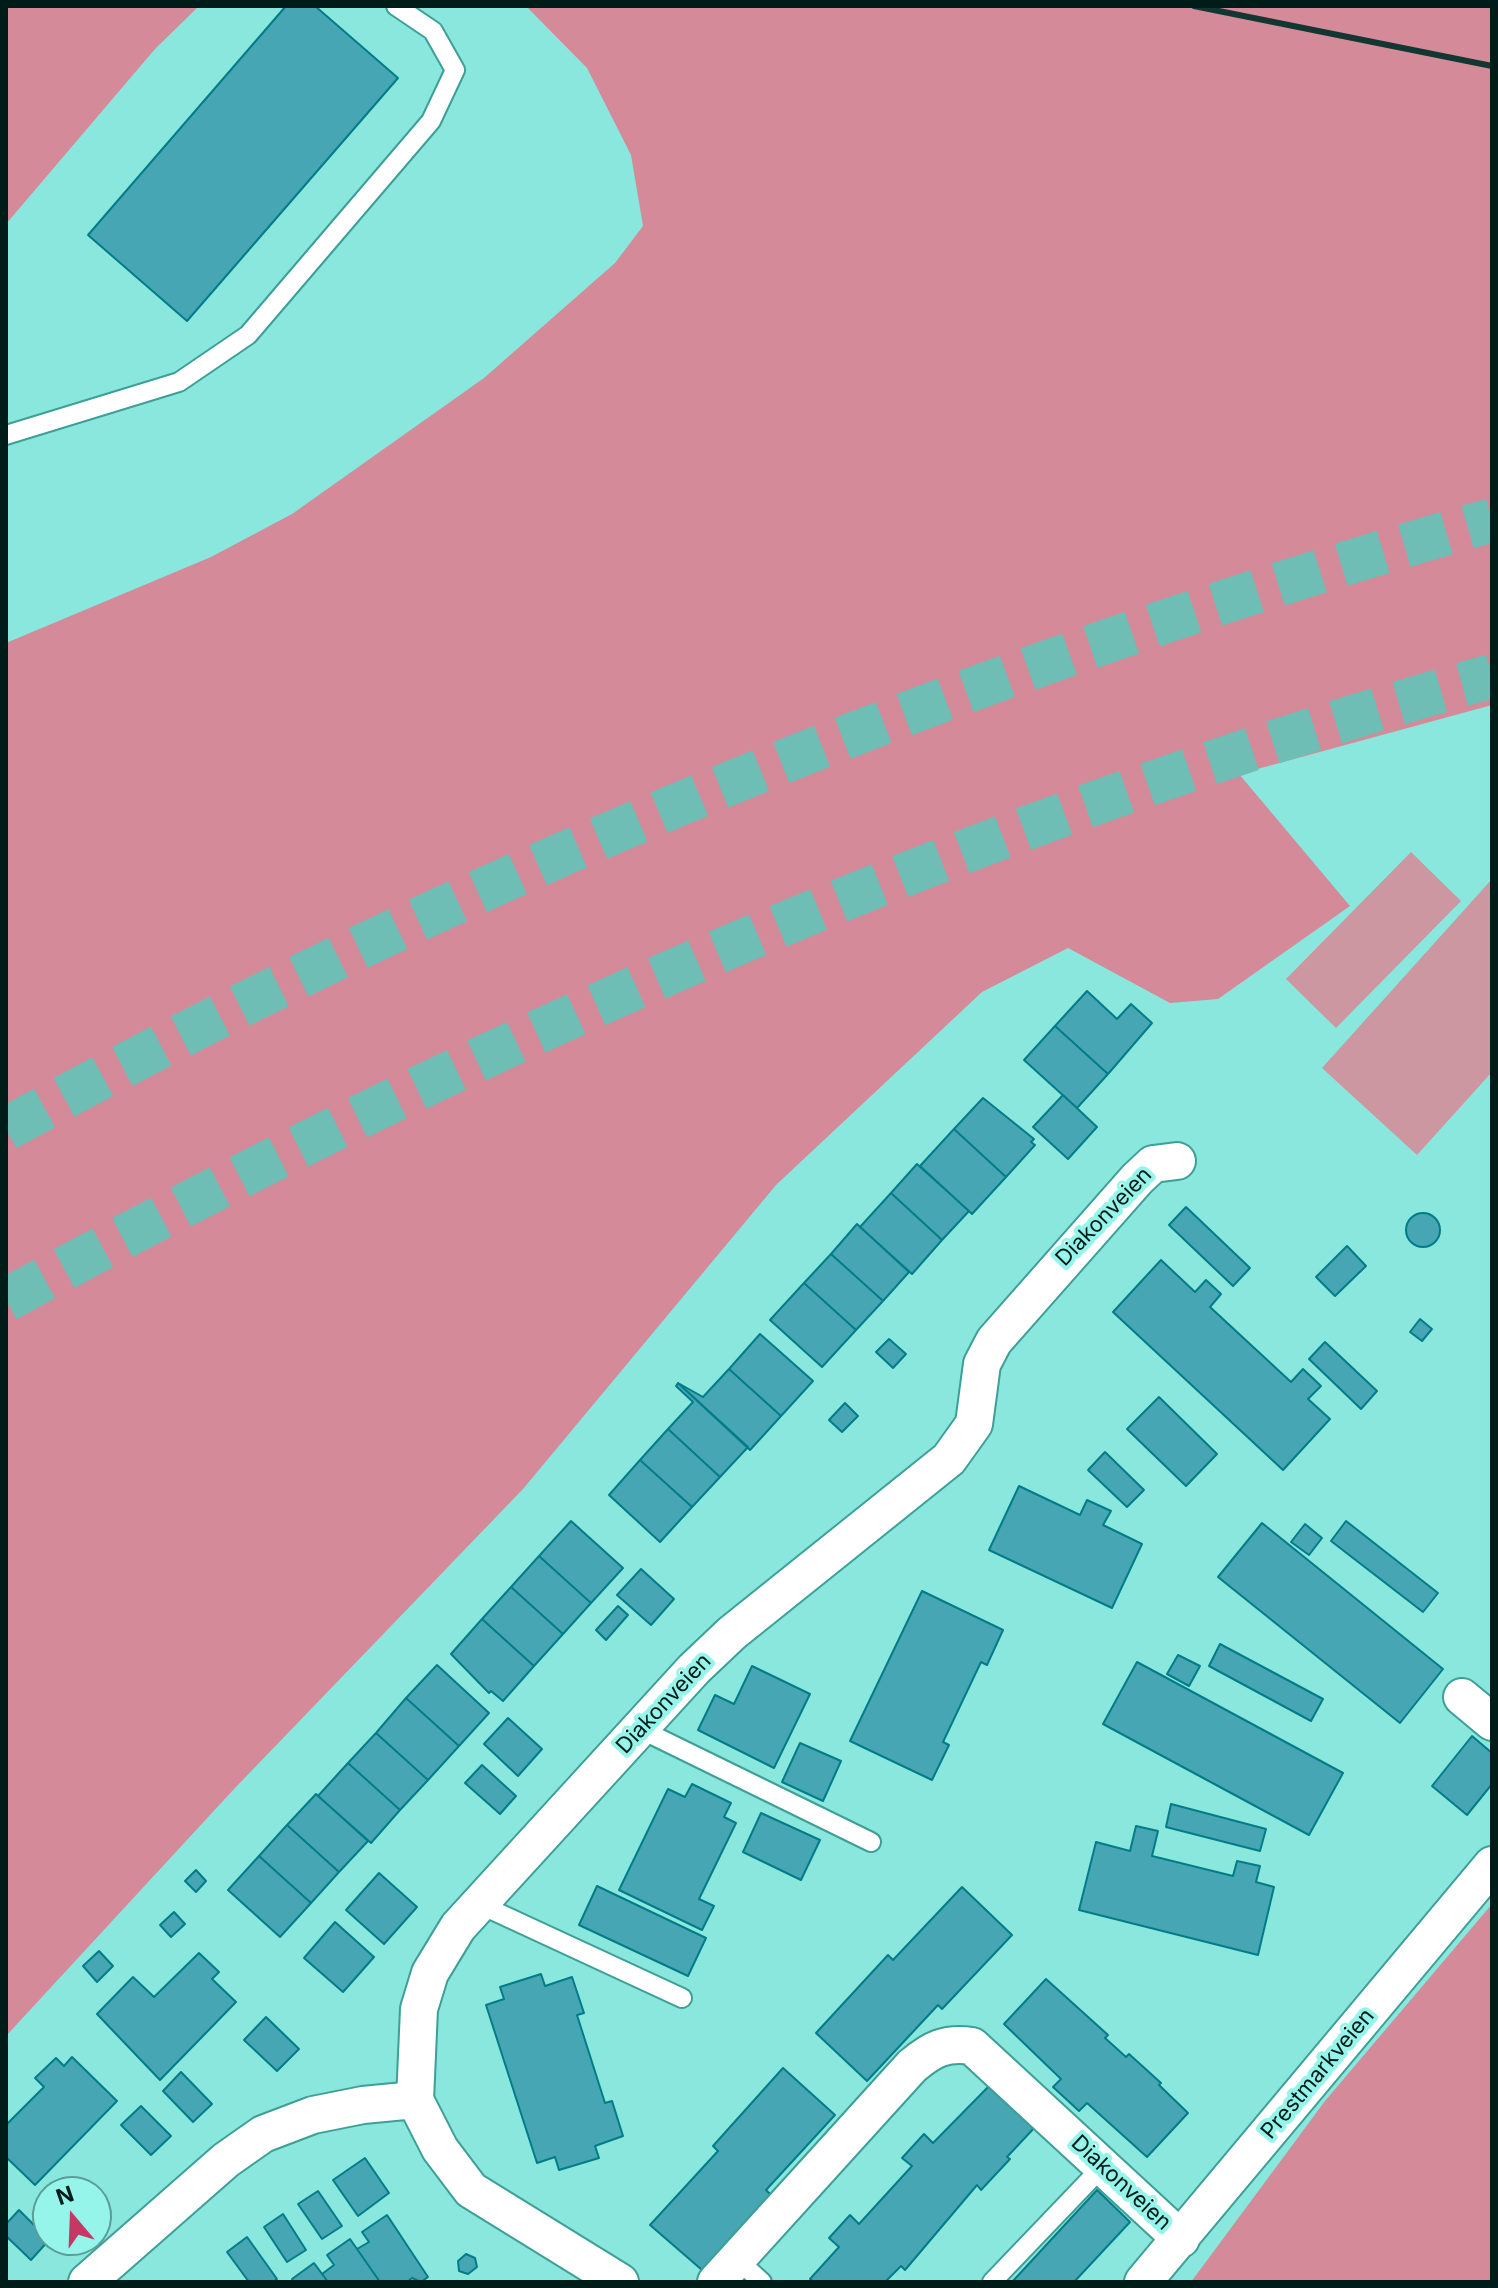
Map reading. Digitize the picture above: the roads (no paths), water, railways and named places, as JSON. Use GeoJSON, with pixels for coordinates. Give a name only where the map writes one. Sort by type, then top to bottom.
{"type":"FeatureCollection","features":[{"type":"Feature","properties":{"kind":"street","name":"Diakonveien"},"geometry":{"type":"LineString","coordinates":[[620,2282],[471,2190],[440,2149],[415,2100],[419,2009],[430,1973],[458,1927],[732,1633],[949,1459],[974,1424],[982,1364],[994,1341],[1137,1179],[1153,1164],[1177,1161]]}},
{"type":"Feature","properties":{"kind":"street"},"geometry":{"type":"LineString","coordinates":[[1462,1697],[1492,1722]]}},
{"type":"Feature","properties":{"kind":"street","name":"Prestmarkveien"},"geometry":{"type":"LineString","coordinates":[[1143,2282],[1492,1865]]}},
{"type":"Feature","properties":{"kind":"street","name":"Diakonveien"},"geometry":{"type":"LineString","coordinates":[[738,2274],[912,2066],[930,2051],[950,2043],[972,2046],[1181,2239]]}},
{"type":"Feature","properties":{"kind":"street"},"geometry":{"type":"LineString","coordinates":[[87,2282],[226,2160],[263,2134],[313,2115],[363,2105],[415,2100]]}},
{"type":"Feature","properties":{"kind":"lane"},"geometry":{"type":"LineString","coordinates":[[6,435],[179,382],[248,335],[431,121],[455,70],[433,31],[396,6]]}},
{"type":"Feature","properties":{"kind":"lane"},"geometry":{"type":"LineString","coordinates":[[640,1729],[871,1842]]}},
{"type":"Feature","properties":{"kind":"lane"},"geometry":{"type":"LineString","coordinates":[[479,1904],[682,1998]]}},
{"type":"Feature","properties":{"kind":"lane"},"geometry":{"type":"LineString","coordinates":[[992,2282],[1103,2166]]}},
{"type":"Feature","properties":{"kind":"tunnel"},"geometry":{"type":"LineString","coordinates":[[6,1129],[184,1034],[364,945],[547,861],[732,782],[919,709],[1108,641],[1299,578],[1492,520]]}},
{"type":"Feature","properties":{"kind":"tunnel"},"geometry":{"type":"LineString","coordinates":[[6,1300],[184,1205],[365,1114],[731,946],[918,870],[1107,799],[1298,734],[1492,676]]}},
{"type":"Feature","properties":{"kind":"railway"},"geometry":{"type":"LineString","coordinates":[[1194,6],[1492,66]]}}]}
